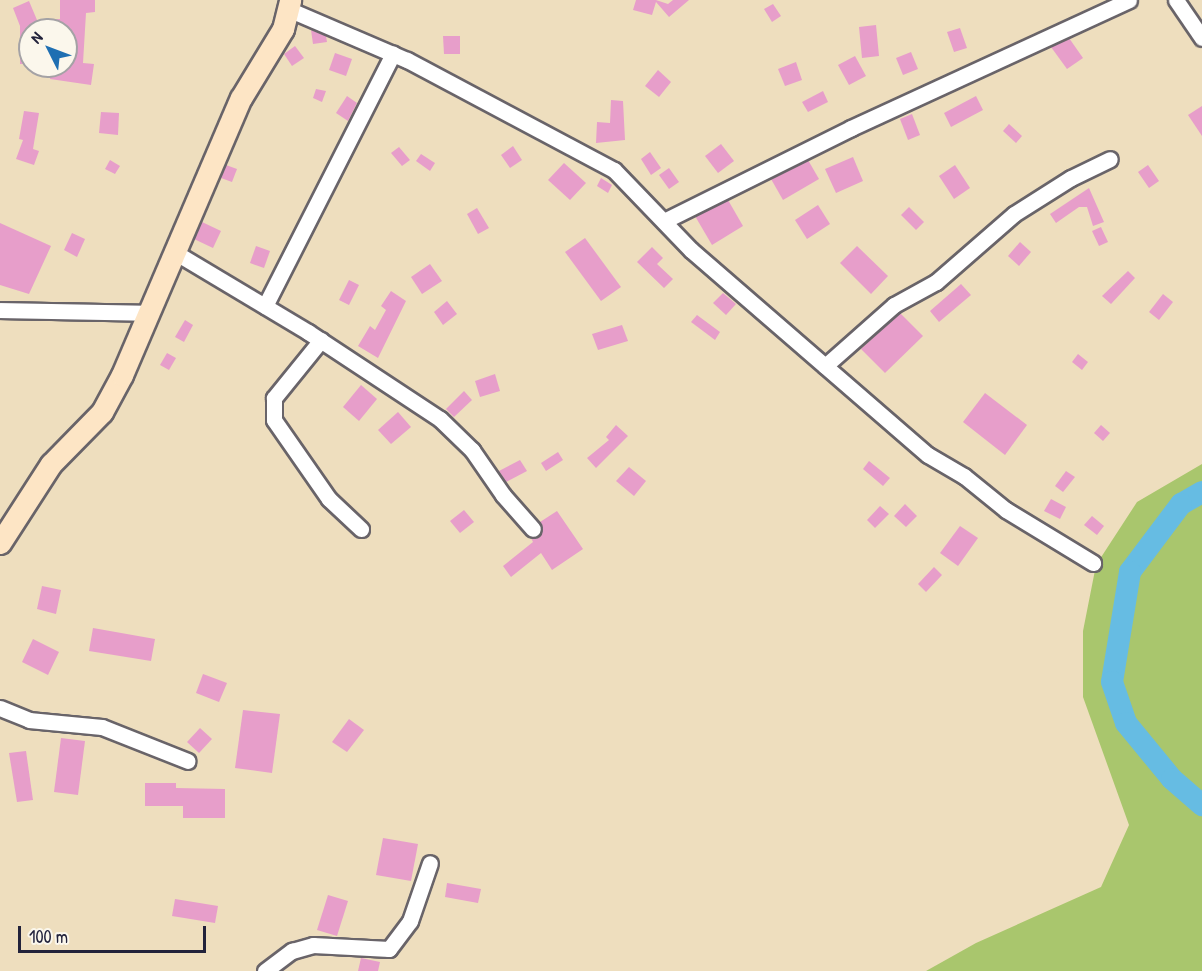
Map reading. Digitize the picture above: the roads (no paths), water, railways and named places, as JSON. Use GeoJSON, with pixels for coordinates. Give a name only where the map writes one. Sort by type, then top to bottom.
{"type":"FeatureCollection","features":[{"type":"Feature","properties":{"kind":"main road"},"geometry":{"type":"LineString","coordinates":[[0,543],[51,464],[102,412],[150,313],[241,98],[276,44],[289,4]]}},
{"type":"Feature","properties":{"kind":"street"},"geometry":{"type":"LineString","coordinates":[[664,221],[851,128],[1130,0]]}},
{"type":"Feature","properties":{"kind":"street"},"geometry":{"type":"LineString","coordinates":[[1176,0],[1202,38]]}},
{"type":"Feature","properties":{"kind":"street"},"geometry":{"type":"LineString","coordinates":[[289,4],[567,142],[614,170],[691,250],[928,455],[964,476],[1006,510],[1093,563]]}},
{"type":"Feature","properties":{"kind":"street"},"geometry":{"type":"LineString","coordinates":[[265,306],[393,54]]}},
{"type":"Feature","properties":{"kind":"street"},"geometry":{"type":"LineString","coordinates":[[825,366],[894,305],[936,282],[1014,214],[1071,178],[1110,159]]}},
{"type":"Feature","properties":{"kind":"street"},"geometry":{"type":"LineString","coordinates":[[176,253],[321,340],[458,434],[533,529]]}},
{"type":"Feature","properties":{"kind":"street"},"geometry":{"type":"LineString","coordinates":[[0,310],[150,313]]}},
{"type":"Feature","properties":{"kind":"street"},"geometry":{"type":"LineString","coordinates":[[321,340],[274,398],[274,420],[329,499],[361,529]]}},
{"type":"Feature","properties":{"kind":"street"},"geometry":{"type":"LineString","coordinates":[[0,708],[29,720],[102,727],[188,761]]}},
{"type":"Feature","properties":{"kind":"street"},"geometry":{"type":"LineString","coordinates":[[265,971],[292,951],[313,945],[389,949],[410,921],[430,863]]}},
{"type":"Feature","properties":{"kind":"waterway"},"geometry":{"type":"LineString","coordinates":[[1202,492],[1181,504],[1130,572],[1112,682],[1126,723],[1172,779],[1202,805]]}}]}
